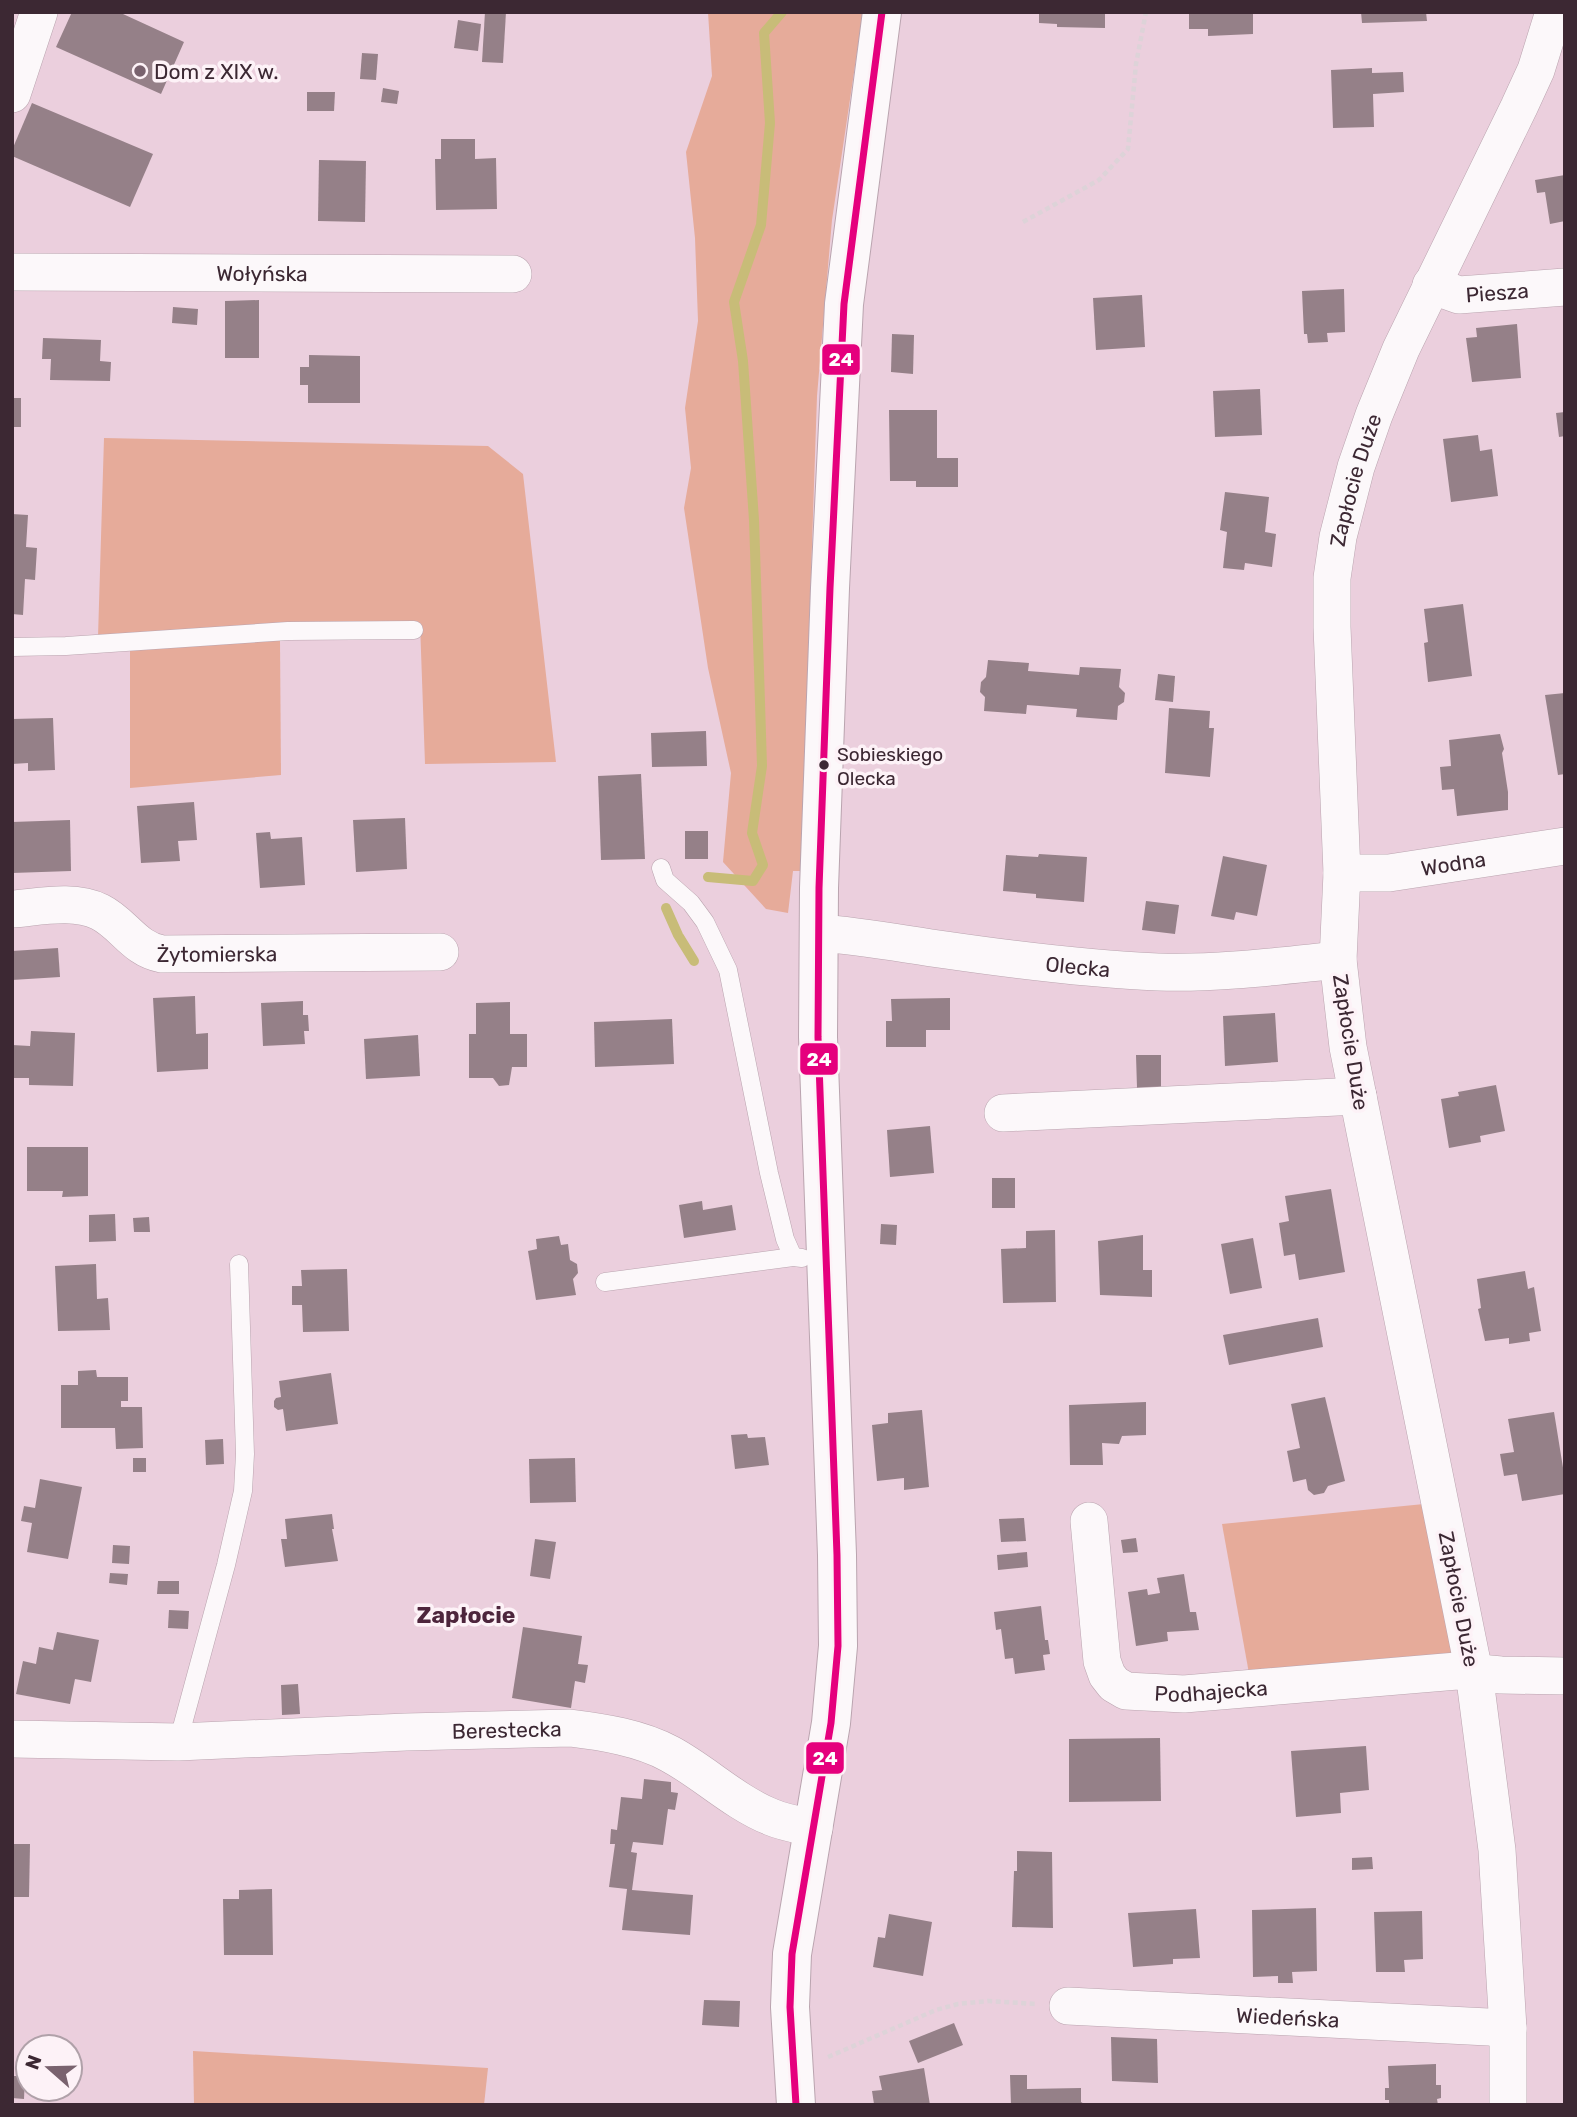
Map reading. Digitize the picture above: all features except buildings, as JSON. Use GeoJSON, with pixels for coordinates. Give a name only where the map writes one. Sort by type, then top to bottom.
{"type":"FeatureCollection","features":[{"type":"Feature","properties":{"kind":"street"},"geometry":{"type":"LineString","coordinates":[[12,94],[39,12]]}},
{"type":"Feature","properties":{"kind":"street"},"geometry":{"type":"LineString","coordinates":[[796,2105],[790,2007],[792,1954],[831,1723],[838,1646],[837,1555],[810,1260],[830,588],[844,304],[882,12]]}},
{"type":"Feature","properties":{"kind":"street","name":"Zapłocie Duże"},"geometry":{"type":"LineString","coordinates":[[1508,2105],[1508,2028],[1497,1850],[1474,1672],[1348,1047],[1339,960],[1342,873],[1332,578],[1347,496],[1374,415],[1431,285],[1536,70],[1554,12]]}},
{"type":"Feature","properties":{"kind":"street","name":"Wołyńska"},"geometry":{"type":"LineString","coordinates":[[12,272],[513,274]]}},
{"type":"Feature","properties":{"kind":"street","name":"Piesza"},"geometry":{"type":"LineString","coordinates":[[1431,285],[1459,295],[1565,287]]}},
{"type":"Feature","properties":{"kind":"street","name":"Wodna"},"geometry":{"type":"LineString","coordinates":[[1342,873],[1389,873],[1565,846]]}},
{"type":"Feature","properties":{"kind":"street","name":"Żytomierska"},"geometry":{"type":"LineString","coordinates":[[12,909],[70,905],[89,908],[101,912],[137,944],[150,952],[162,954],[440,952]]}},
{"type":"Feature","properties":{"kind":"street","name":"Olecka"},"geometry":{"type":"LineString","coordinates":[[819,933],[1050,962],[1158,972],[1224,971],[1339,960]]}},
{"type":"Feature","properties":{"kind":"street"},"geometry":{"type":"LineString","coordinates":[[1003,1113],[1358,1096]]}},
{"type":"Feature","properties":{"kind":"street","name":"Podhajecka"},"geometry":{"type":"LineString","coordinates":[[1090,1521],[1102,1661],[1114,1684],[1126,1691],[1184,1694],[1457,1671],[1501,1675],[1565,1675]]}},
{"type":"Feature","properties":{"kind":"street","name":"Berestecka"},"geometry":{"type":"LineString","coordinates":[[12,1739],[178,1742],[570,1728],[646,1744],[670,1754],[741,1802],[772,1818],[814,1828]]}},
{"type":"Feature","properties":{"kind":"street","name":"Wiedeńska"},"geometry":{"type":"LineString","coordinates":[[1068,2006],[1508,2028]]}},
{"type":"Feature","properties":{"kind":"lane"},"geometry":{"type":"LineString","coordinates":[[12,647],[66,646],[288,631],[414,630]]}},
{"type":"Feature","properties":{"kind":"lane"},"geometry":{"type":"LineString","coordinates":[[661,868],[665,880],[691,903],[705,922],[728,970],[785,1239],[810,1260]]}},
{"type":"Feature","properties":{"kind":"lane"},"geometry":{"type":"LineString","coordinates":[[605,1282],[810,1260]]}},
{"type":"Feature","properties":{"kind":"lane"},"geometry":{"type":"LineString","coordinates":[[178,1742],[243,1491],[245,1454],[239,1264]]}},
{"type":"Feature","properties":{"kind":"path"},"geometry":{"type":"LineString","coordinates":[[1023,222],[1099,180],[1128,149],[1136,64],[1146,12]]}},
{"type":"Feature","properties":{"kind":"path"},"geometry":{"type":"LineString","coordinates":[[824,2058],[936,2010],[958,2004],[988,2001],[1068,2006]]}},
{"type":"Feature","properties":{"kind":"shaded area"},"geometry":{"type":"Polygon","coordinates":[[[708,12],[863,12],[832,220],[817,396],[801,871],[793,871],[788,913],[766,909],[723,862],[731,773],[708,668],[684,508],[691,468],[685,408],[698,321],[695,238],[686,152],[712,76],[708,12]]]}},
{"type":"Feature","properties":{"kind":"shaded area"},"geometry":{"type":"Polygon","coordinates":[[[104,438],[488,446],[523,474],[556,762],[425,764],[420,623],[289,625],[98,637],[104,438]]]}},
{"type":"Feature","properties":{"kind":"shaded area"},"geometry":{"type":"Polygon","coordinates":[[[280,640],[281,775],[130,788],[130,650],[280,640]]]}},
{"type":"Feature","properties":{"kind":"shaded area"},"geometry":{"type":"Polygon","coordinates":[[[1424,1504],[1454,1649],[1451,1658],[1250,1679],[1222,1524],[1424,1504]]]}},
{"type":"Feature","properties":{"kind":"shaded area"},"geometry":{"type":"Polygon","coordinates":[[[193,2051],[488,2068],[484,2105],[194,2105],[193,2051]]]}},
{"type":"Feature","properties":{"kind":"waterway"},"geometry":{"type":"LineString","coordinates":[[708,877],[753,881],[763,865],[752,833],[762,766],[754,520],[743,361],[734,302],[761,225],[770,123],[764,33],[782,12]]}},
{"type":"Feature","properties":{"kind":"waterway"},"geometry":{"type":"LineString","coordinates":[[666,908],[694,961]]}},
{"type":"Feature","properties":{"kind":"transit line","name":"24"},"geometry":{"type":"LineString","coordinates":[[796,2105],[790,2007],[792,1954],[831,1723],[838,1646],[818,1037],[819,888],[830,588],[844,304],[882,12]]}},
{"type":"Feature","properties":{"kind":"place","name":"Dom z XIX w."},"geometry":{"type":"Point","coordinates":[140,71]}},
{"type":"Feature","properties":{"kind":"place","name":"Sobieskiego Olecka"},"geometry":{"type":"Point","coordinates":[824,765]}},
{"type":"Feature","properties":{"kind":"district","name":"Zapłocie"},"geometry":{"type":"Point","coordinates":[466,1615]}}]}
